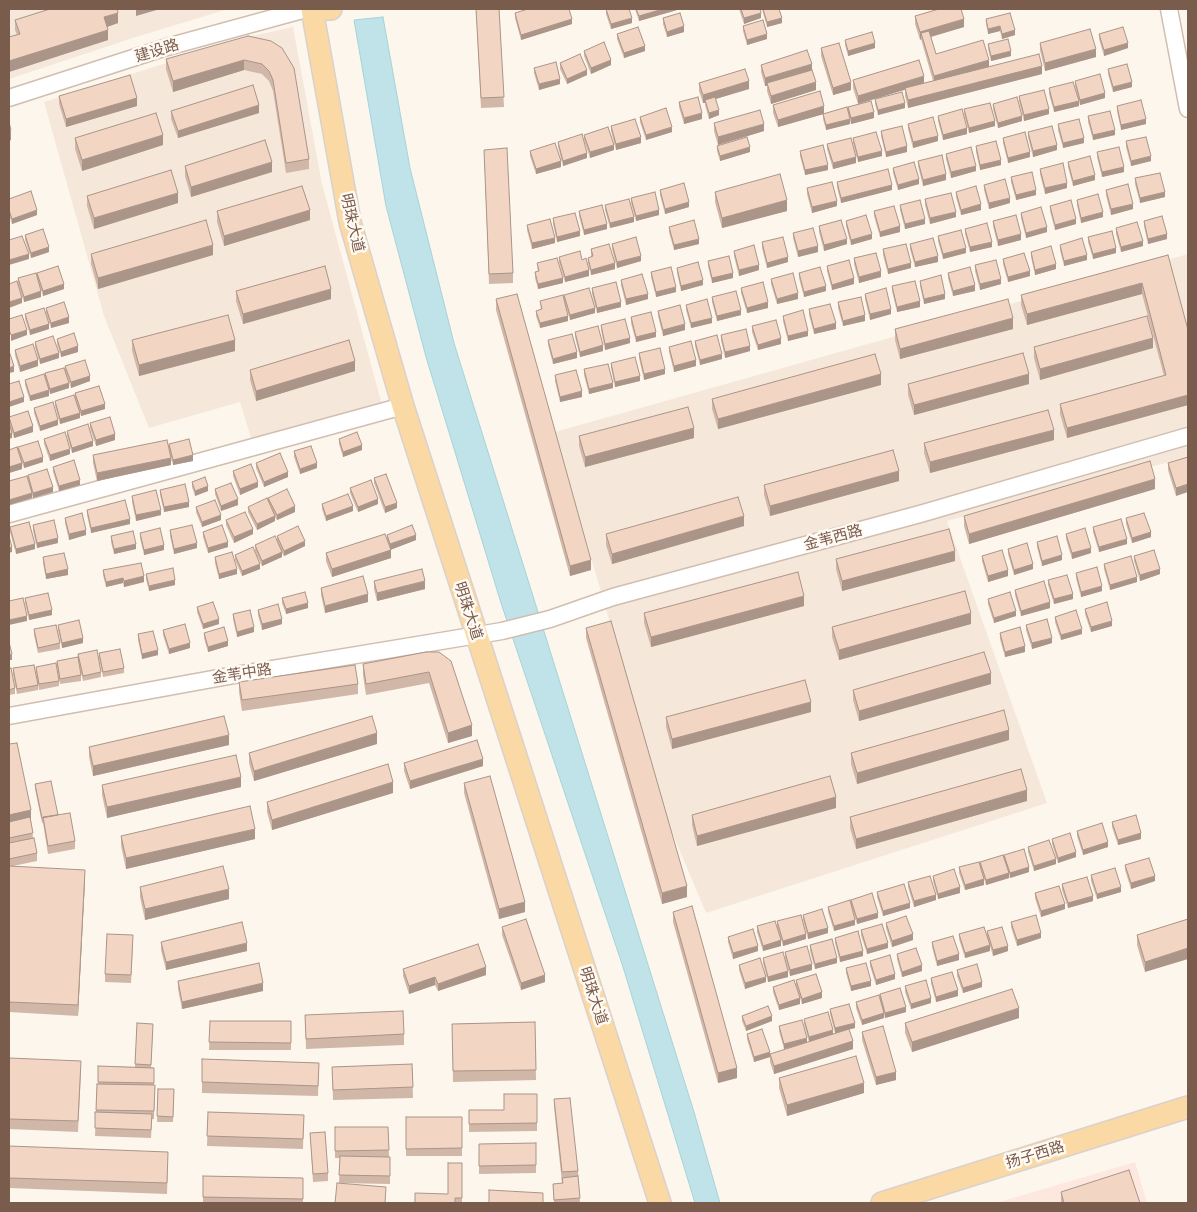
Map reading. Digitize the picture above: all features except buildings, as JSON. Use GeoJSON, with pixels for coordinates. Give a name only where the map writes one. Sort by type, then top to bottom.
{"type":"FeatureCollection","features":[{"type":"Feature","properties":{"kind":"main road","name":"明珠大道"},"geometry":{"type":"LineString","coordinates":[[320,9],[350,222],[403,406],[489,634],[660,1203]]}},
{"type":"Feature","properties":{"kind":"main road","name":"明珠大道"},"geometry":{"type":"LineString","coordinates":[[320,9],[362,219],[414,400],[673,1203]]}},
{"type":"Feature","properties":{"kind":"main road","name":"扬子西路"},"geometry":{"type":"LineString","coordinates":[[882,1203],[1188,1107]]}},
{"type":"Feature","properties":{"kind":"main road","name":"扬子西路"},"geometry":{"type":"LineString","coordinates":[[920,1203],[1188,1118]]}},
{"type":"Feature","properties":{"kind":"street","name":"建设路"},"geometry":{"type":"LineString","coordinates":[[9,98],[167,47],[320,9]]}},
{"type":"Feature","properties":{"kind":"street"},"geometry":{"type":"LineString","coordinates":[[1168,9],[1188,109]]}},
{"type":"Feature","properties":{"kind":"street"},"geometry":{"type":"LineString","coordinates":[[9,514],[403,406]]}},
{"type":"Feature","properties":{"kind":"street","name":"金苇西路"},"geometry":{"type":"LineString","coordinates":[[489,634],[550,619],[613,597],[920,514],[1188,436]]}},
{"type":"Feature","properties":{"kind":"street","name":"金苇中路"},"geometry":{"type":"LineString","coordinates":[[9,716],[229,676],[489,634]]}},
{"type":"Feature","properties":{"kind":"shaded area"},"geometry":{"type":"Polygon","coordinates":[[[9,9],[228,9],[9,79],[9,9]]]}},
{"type":"Feature","properties":{"kind":"shaded area"},"geometry":{"type":"Polygon","coordinates":[[[293,27],[322,184],[382,405],[252,441],[240,402],[149,428],[104,316],[44,102],[248,37],[293,27]]]}},
{"type":"Feature","properties":{"kind":"shaded area"},"geometry":{"type":"Polygon","coordinates":[[[1188,254],[1188,457],[947,521],[1047,803],[706,913],[666,818],[555,432],[1188,254]]]}},
{"type":"Feature","properties":{"kind":"shaded area"},"geometry":{"type":"Polygon","coordinates":[[[1135,1162],[1147,1203],[996,1203],[1135,1162]]]}},
{"type":"Feature","properties":{"kind":"water"},"geometry":{"type":"Polygon","coordinates":[[[383,17],[410,168],[454,343],[694,1112],[720,1203],[695,1203],[623,967],[501,603],[426,357],[386,206],[354,20],[383,17]]]}}]}
